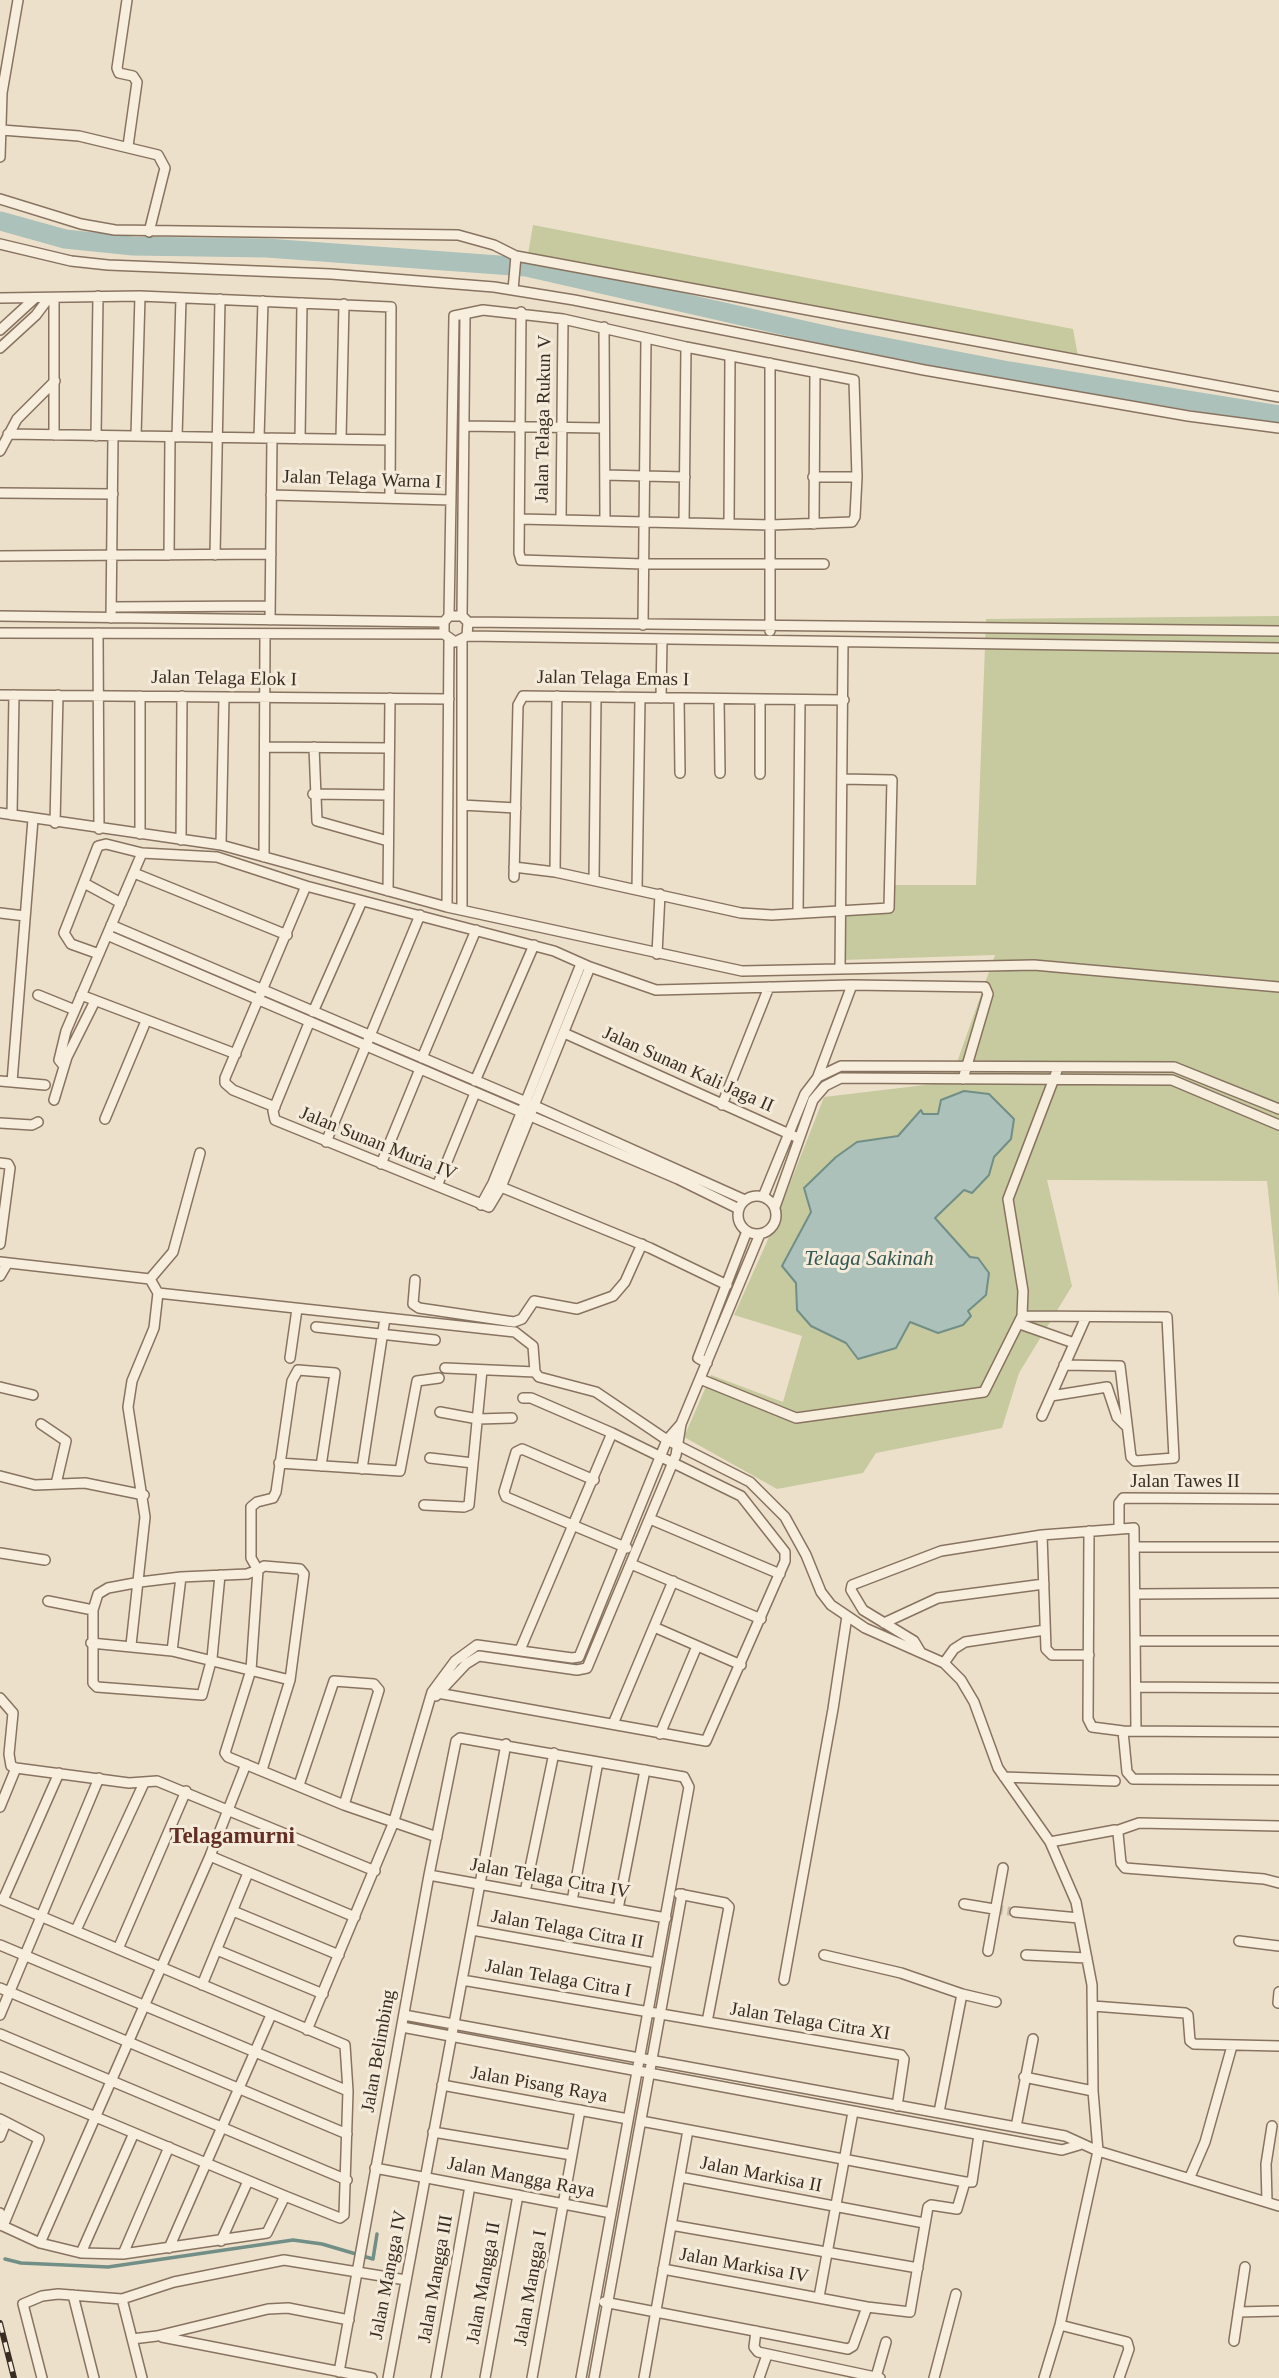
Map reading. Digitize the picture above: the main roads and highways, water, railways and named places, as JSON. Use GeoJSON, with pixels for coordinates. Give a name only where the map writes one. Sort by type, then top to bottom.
{"type":"FeatureCollection","features":[{"type":"Feature","properties":{"kind":"water","name":"Telaga Sakinah"},"geometry":{"type":"Polygon","coordinates":[[[964,1091],[989,1094],[1014,1119],[1011,1139],[994,1157],[989,1175],[972,1193],[964,1190],[935,1218],[970,1257],[978,1258],[989,1273],[986,1295],[968,1311],[971,1316],[963,1325],[938,1333],[910,1322],[896,1348],[858,1359],[846,1343],[811,1326],[797,1310],[796,1283],[782,1266],[811,1212],[804,1188],[836,1157],[857,1142],[898,1136],[921,1110],[923,1114],[938,1114],[941,1100],[964,1091]]]}},
{"type":"Feature","properties":{"kind":"waterway"},"geometry":{"type":"LineString","coordinates":[[0,221],[65,239],[133,246],[267,248],[526,267],[834,337],[1009,371],[1279,415]]}},
{"type":"Feature","properties":{"kind":"waterway"},"geometry":{"type":"LineString","coordinates":[[5,2259],[21,2263],[108,2267],[293,2240],[322,2244],[373,2259],[377,2234]]}},
{"type":"Feature","properties":{"kind":"tunnel"},"geometry":{"type":"LineString","coordinates":[[994,1909],[1015,1912]]}},
{"type":"Feature","properties":{"kind":"railway"},"geometry":{"type":"LineString","coordinates":[[0,2323],[14,2378]]}},
{"type":"Feature","properties":{"kind":"district","name":"Telagamurni"},"geometry":{"type":"Point","coordinates":[232,1837]}}]}
